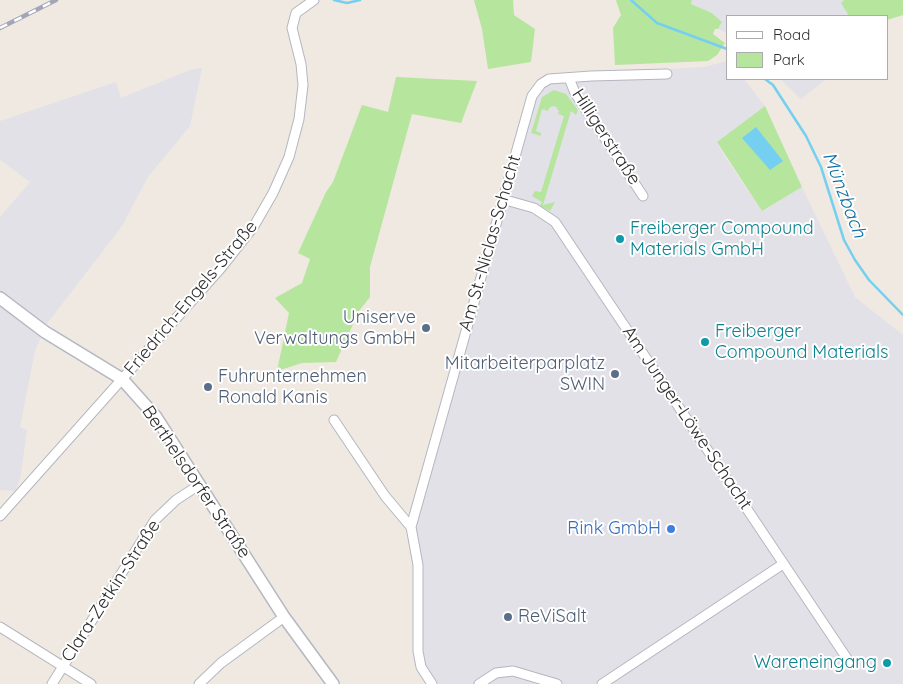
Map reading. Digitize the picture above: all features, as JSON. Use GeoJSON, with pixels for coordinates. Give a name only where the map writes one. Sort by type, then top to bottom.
{"type":"FeatureCollection","features":[{"type":"Feature","properties":{"kind":"street","name":"Friedrich-Engels-Straße"},"geometry":{"type":"LineString","coordinates":[[0,516],[221,268],[254,226],[273,193],[289,157],[299,119],[303,85],[301,64],[292,28],[296,13],[314,0]]}},
{"type":"Feature","properties":{"kind":"street","name":"Am St.-Niclas-Schacht"},"geometry":{"type":"LineString","coordinates":[[432,684],[421,666],[418,651],[418,565],[411,527],[502,199],[535,89],[549,79],[667,74]]}},
{"type":"Feature","properties":{"kind":"street","name":"Hilligerstraße"},"geometry":{"type":"LineString","coordinates":[[570,78],[575,93],[643,196]]}},
{"type":"Feature","properties":{"kind":"street","name":"Am Junger-Löwe-Schacht"},"geometry":{"type":"LineString","coordinates":[[502,199],[534,208],[555,222],[850,663]]}},
{"type":"Feature","properties":{"kind":"street","name":"Berthelsdorfer Straße"},"geometry":{"type":"LineString","coordinates":[[0,298],[46,332],[122,379],[156,417],[284,617],[333,684]]}},
{"type":"Feature","properties":{"kind":"street","name":"Am St.-Niclas-Schacht"},"geometry":{"type":"LineString","coordinates":[[334,420],[385,496],[411,527]]}},
{"type":"Feature","properties":{"kind":"street","name":"Clara-Zetkin-Straße"},"geometry":{"type":"LineString","coordinates":[[52,684],[156,520],[176,500],[199,484]]}},
{"type":"Feature","properties":{"kind":"street"},"geometry":{"type":"LineString","coordinates":[[602,684],[783,564]]}},
{"type":"Feature","properties":{"kind":"street"},"geometry":{"type":"LineString","coordinates":[[199,684],[221,663],[284,617]]}},
{"type":"Feature","properties":{"kind":"street"},"geometry":{"type":"LineString","coordinates":[[0,627],[91,684]]}},
{"type":"Feature","properties":{"kind":"street"},"geometry":{"type":"LineString","coordinates":[[479,684],[496,673],[514,671],[556,684]]}},
{"type":"Feature","properties":{"kind":"shaded area"},"geometry":{"type":"Polygon","coordinates":[[[692,0],[844,0],[842,3],[848,15],[726,15],[726,33],[718,29],[722,22],[712,13],[691,4],[692,0]]]}},
{"type":"Feature","properties":{"kind":"shaded area"},"geometry":{"type":"Polygon","coordinates":[[[726,61],[726,80],[745,80],[765,106],[717,142],[762,211],[802,187],[855,297],[903,335],[903,684],[432,684],[422,658],[414,514],[530,93],[556,75],[704,67],[726,61]]]}},
{"type":"Feature","properties":{"kind":"shaded area"},"geometry":{"type":"Polygon","coordinates":[[[202,68],[190,126],[148,177],[122,226],[46,325],[35,351],[20,427],[27,430],[20,480],[15,491],[0,490],[0,217],[30,182],[0,160],[0,121],[116,82],[121,98],[190,70],[202,68]]]}},
{"type":"Feature","properties":{"kind":"shaded area"},"geometry":{"type":"Polygon","coordinates":[[[781,80],[825,80],[801,99],[781,80]]]}},
{"type":"Feature","properties":{"kind":"green space"},"geometry":{"type":"Polygon","coordinates":[[[474,0],[513,0],[514,15],[535,29],[531,62],[488,69],[482,29],[474,0]]]}},
{"type":"Feature","properties":{"kind":"green space"},"geometry":{"type":"Polygon","coordinates":[[[616,0],[692,0],[691,4],[712,13],[722,22],[713,34],[725,43],[717,55],[708,61],[615,65],[613,28],[621,15],[616,0]]]}},
{"type":"Feature","properties":{"kind":"green space"},"geometry":{"type":"Polygon","coordinates":[[[844,0],[903,0],[903,15],[888,20],[888,15],[848,15],[841,3],[844,0]]]}},
{"type":"Feature","properties":{"kind":"green space"},"geometry":{"type":"Polygon","coordinates":[[[396,77],[477,81],[461,123],[412,114],[370,267],[370,297],[359,311],[336,362],[302,363],[277,371],[289,313],[275,298],[302,283],[310,259],[298,253],[326,192],[333,182],[362,105],[388,112],[396,77]]]}},
{"type":"Feature","properties":{"kind":"green space"},"geometry":{"type":"Polygon","coordinates":[[[554,90],[566,94],[578,110],[576,115],[571,111],[543,205],[555,202],[550,211],[540,206],[542,202],[532,196],[535,191],[541,192],[564,116],[558,114],[559,111],[555,106],[550,107],[548,111],[542,109],[536,131],[541,133],[541,136],[531,133],[542,97],[554,90]]]}},
{"type":"Feature","properties":{"kind":"green space"},"geometry":{"type":"Polygon","coordinates":[[[765,106],[802,187],[762,211],[717,142],[765,106]]]}},
{"type":"Feature","properties":{"kind":"water"},"geometry":{"type":"Polygon","coordinates":[[[756,127],[783,161],[770,170],[742,138],[756,127]]]}},
{"type":"Feature","properties":{"kind":"waterway","name":"Münzbach"},"geometry":{"type":"LineString","coordinates":[[334,0],[347,3],[360,0]]}},
{"type":"Feature","properties":{"kind":"waterway","name":"Münzbach"},"geometry":{"type":"LineString","coordinates":[[631,0],[657,23],[726,49]]}},
{"type":"Feature","properties":{"kind":"waterway","name":"Münzbach"},"geometry":{"type":"LineString","coordinates":[[766,80],[773,85],[806,136],[821,167],[844,240],[855,260],[869,280],[903,315]]}},
{"type":"Feature","properties":{"kind":"railway"},"geometry":{"type":"LineString","coordinates":[[0,28],[56,0]]}},
{"type":"Feature","properties":{"kind":"place","name":"Freiberger Compound Materials GmbH"},"geometry":{"type":"Point","coordinates":[620,239]}},
{"type":"Feature","properties":{"kind":"place","name":"Uniserve Verwaltungs GmbH"},"geometry":{"type":"Point","coordinates":[426,328]}},
{"type":"Feature","properties":{"kind":"place","name":"Freiberger Compound Materials"},"geometry":{"type":"Point","coordinates":[705,342]}},
{"type":"Feature","properties":{"kind":"place","name":"Mitarbeiterparplatz SWIN"},"geometry":{"type":"Point","coordinates":[615,374]}},
{"type":"Feature","properties":{"kind":"place","name":"Fuhrunternehmen Ronald Kanis"},"geometry":{"type":"Point","coordinates":[208,387]}},
{"type":"Feature","properties":{"kind":"place","name":"Rink GmbH"},"geometry":{"type":"Point","coordinates":[671,529]}},
{"type":"Feature","properties":{"kind":"place","name":"ReViSalt"},"geometry":{"type":"Point","coordinates":[508,617]}},
{"type":"Feature","properties":{"kind":"place","name":"Wareneingang"},"geometry":{"type":"Point","coordinates":[887,663]}}]}
